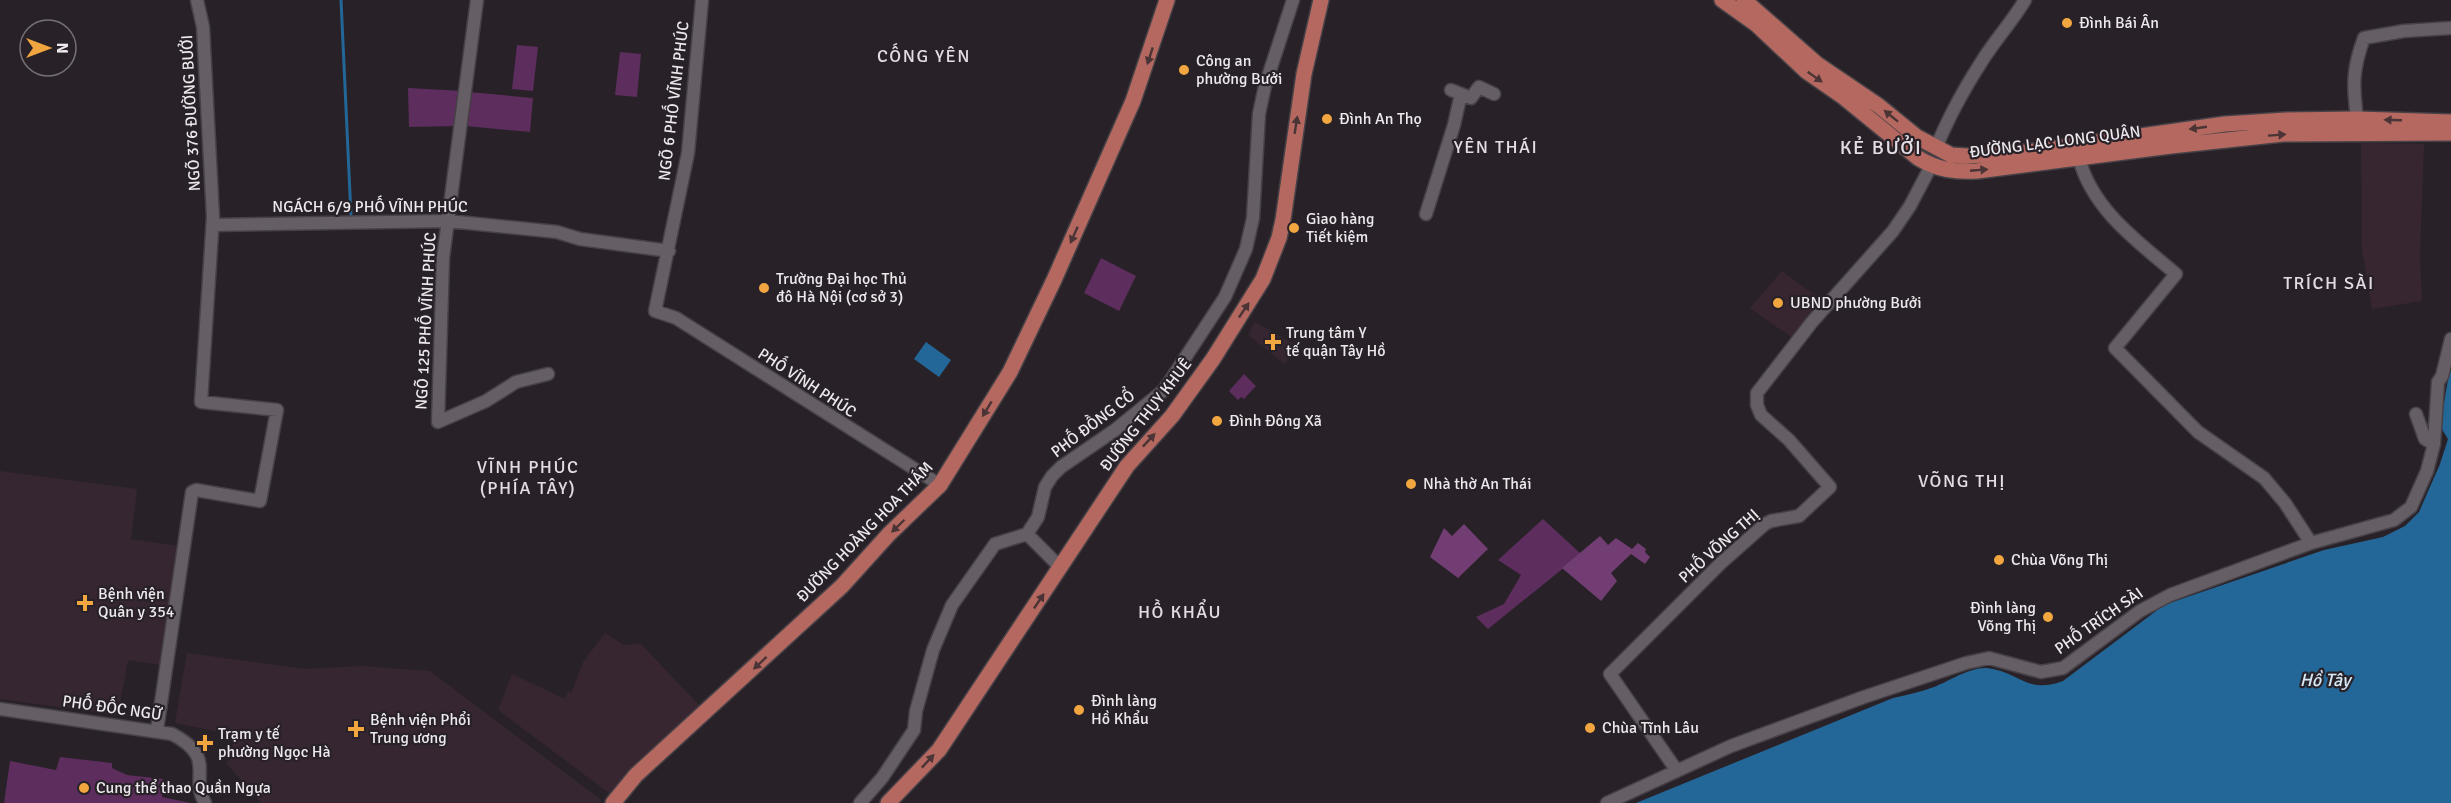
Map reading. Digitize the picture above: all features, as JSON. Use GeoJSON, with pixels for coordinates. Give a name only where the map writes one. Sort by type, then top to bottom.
{"type":"FeatureCollection","features":[{"type":"Feature","properties":{"kind":"main road","name":"ĐƯỜNG HOÀNG HOA THÁM"},"geometry":{"type":"LineString","coordinates":[[613,803],[636,775],[842,586],[939,485],[1010,372],[1054,280],[1133,101],[1167,0]]}},
{"type":"Feature","properties":{"kind":"main road","name":"ĐƯỜNG THỤY KHUÊ"},"geometry":{"type":"LineString","coordinates":[[888,803],[939,750],[1127,466],[1172,416],[1263,279],[1279,238],[1304,74],[1322,0]]}},
{"type":"Feature","properties":{"kind":"main road","name":"ĐƯỜNG LẠC LONG QUÂN"},"geometry":{"type":"LineString","coordinates":[[1722,0],[1798,56],[1879,106],[1917,137],[1951,155],[2104,148],[2225,124],[2359,126],[2451,122]]}},
{"type":"Feature","properties":{"kind":"main road","name":"ĐƯỜNG LẠC LONG QUÂN"},"geometry":{"type":"LineString","coordinates":[[1744,0],[1798,56],[1842,96],[1899,144],[1931,166],[1950,171],[1977,171],[2079,158],[2104,148]]}},
{"type":"Feature","properties":{"kind":"main road","name":"ĐƯỜNG LẠC LONG QUÂN"},"geometry":{"type":"LineString","coordinates":[[2359,126],[2451,133]]}},
{"type":"Feature","properties":{"kind":"street","name":"NGÕ 376 ĐƯỜNG BƯỞI"},"geometry":{"type":"LineString","coordinates":[[157,730],[192,492],[196,490],[260,501],[278,410],[201,402],[213,225],[203,27],[197,0]]}},
{"type":"Feature","properties":{"kind":"street","name":"NGÕ 125 PHỐ VĨNH PHÚC"},"geometry":{"type":"LineString","coordinates":[[477,0],[442,281],[438,422],[486,401],[516,382],[548,374]]}},
{"type":"Feature","properties":{"kind":"street","name":"NGÕ 6 PHỐ VĨNH PHÚC"},"geometry":{"type":"LineString","coordinates":[[655,311],[689,144],[702,0]]}},
{"type":"Feature","properties":{"kind":"street","name":"PHỐ ĐỒNG CỔ"},"geometry":{"type":"LineString","coordinates":[[1027,534],[1038,517],[1045,487],[1052,476],[1061,467],[1115,430],[1164,390],[1225,297],[1246,249],[1253,218],[1259,114],[1265,86],[1293,0]]}},
{"type":"Feature","properties":{"kind":"street"},"geometry":{"type":"LineString","coordinates":[[1936,148],[1944,128],[1983,60],[2009,26],[2025,0]]}},
{"type":"Feature","properties":{"kind":"street"},"geometry":{"type":"LineString","coordinates":[[2359,126],[2353,84],[2364,38],[2431,28],[2451,28]]}},
{"type":"Feature","properties":{"kind":"street"},"geometry":{"type":"LineString","coordinates":[[1426,214],[1454,125],[1456,92],[1471,98],[1479,87],[1494,94]]}},
{"type":"Feature","properties":{"kind":"street"},"geometry":{"type":"LineString","coordinates":[[2079,158],[2082,172],[2103,209],[2176,274],[2115,348],[2198,432],[2264,478],[2285,503],[2311,543]]}},
{"type":"Feature","properties":{"kind":"street","name":"PHỐ VÕNG THỊ"},"geometry":{"type":"LineString","coordinates":[[1677,771],[1610,674],[1721,563],[1765,524],[1799,516],[1830,487],[1789,440],[1761,415],[1756,405],[1757,393],[1812,322],[1893,231],[1910,206],[1931,166]]}},
{"type":"Feature","properties":{"kind":"street","name":"NGÁCH 6/9 PHỐ VĨNH PHÚC"},"geometry":{"type":"LineString","coordinates":[[213,225],[448,221],[557,232],[579,239],[669,251]]}},
{"type":"Feature","properties":{"kind":"street","name":"PHỐ VĨNH PHÚC"},"geometry":{"type":"LineString","coordinates":[[655,311],[676,318],[939,485]]}},
{"type":"Feature","properties":{"kind":"street","name":"PHỐ TRÍCH SÀI"},"geometry":{"type":"LineString","coordinates":[[1606,803],[1731,746],[1864,697],[1966,663],[1989,658],[2034,671],[2052,671],[2063,668],[2156,602],[2311,543],[2383,525],[2403,514],[2410,507],[2423,481],[2434,444],[2438,382],[2442,376],[2451,339]]}},
{"type":"Feature","properties":{"kind":"street"},"geometry":{"type":"LineString","coordinates":[[1193,347],[1212,359]]}},
{"type":"Feature","properties":{"kind":"street"},"geometry":{"type":"LineString","coordinates":[[2416,414],[2425,439],[2434,444]]}},
{"type":"Feature","properties":{"kind":"street"},"geometry":{"type":"LineString","coordinates":[[861,803],[882,778],[914,730],[916,711],[933,650],[952,605],[994,544],[1027,534],[1061,568]]}},
{"type":"Feature","properties":{"kind":"street","name":"PHỐ ĐỐC NGỮ"},"geometry":{"type":"LineString","coordinates":[[0,709],[157,730],[172,734],[188,742],[201,764],[201,797],[205,803]]}},
{"type":"Feature","properties":{"kind":"shaded area"},"geometry":{"type":"Polygon","coordinates":[[[517,45],[538,47],[533,91],[512,89],[517,45]]]}},
{"type":"Feature","properties":{"kind":"shaded area"},"geometry":{"type":"Polygon","coordinates":[[[620,52],[641,54],[637,97],[615,95],[620,52]]]}},
{"type":"Feature","properties":{"kind":"shaded area"},"geometry":{"type":"Polygon","coordinates":[[[408,88],[463,91],[459,126],[409,127],[408,88]]]}},
{"type":"Feature","properties":{"kind":"shaded area"},"geometry":{"type":"Polygon","coordinates":[[[469,92],[533,98],[530,132],[466,126],[469,92]]]}},
{"type":"Feature","properties":{"kind":"shaded area"},"geometry":{"type":"Polygon","coordinates":[[[2361,143],[2424,144],[2420,255],[2422,301],[2372,309],[2362,250],[2361,143]]]}},
{"type":"Feature","properties":{"kind":"shaded area"},"geometry":{"type":"Polygon","coordinates":[[[1101,258],[1136,276],[1119,311],[1084,293],[1101,258]]]}},
{"type":"Feature","properties":{"kind":"shaded area"},"geometry":{"type":"Polygon","coordinates":[[[1782,271],[1824,302],[1794,339],[1750,308],[1782,271]]]}},
{"type":"Feature","properties":{"kind":"shaded area","name":"Trung tâm Y tế quận Tây Hồ"},"geometry":{"type":"Polygon","coordinates":[[[1255,322],[1296,345],[1285,364],[1248,335],[1255,322]]]}},
{"type":"Feature","properties":{"kind":"shaded area"},"geometry":{"type":"Polygon","coordinates":[[[1244,374],[1256,386],[1244,399],[1241,397],[1238,400],[1229,391],[1244,374]]]}},
{"type":"Feature","properties":{"kind":"shaded area","name":"Bệnh viện Quân y 354"},"geometry":{"type":"Polygon","coordinates":[[[0,471],[137,489],[131,539],[178,546],[162,665],[128,660],[118,715],[0,699],[0,471]]]}},
{"type":"Feature","properties":{"kind":"shaded area"},"geometry":{"type":"Polygon","coordinates":[[[1543,519],[1581,554],[1488,629],[1476,617],[1504,604],[1521,575],[1498,560],[1543,519]]]}},
{"type":"Feature","properties":{"kind":"shaded area"},"geometry":{"type":"Polygon","coordinates":[[[1464,524],[1488,549],[1458,578],[1430,557],[1444,528],[1452,536],[1464,524]]]}},
{"type":"Feature","properties":{"kind":"shaded area"},"geometry":{"type":"Polygon","coordinates":[[[1600,536],[1608,545],[1616,538],[1632,549],[1638,543],[1646,549],[1645,552],[1650,557],[1645,564],[1631,554],[1611,573],[1617,581],[1601,601],[1562,568],[1600,536]]]}},
{"type":"Feature","properties":{"kind":"shaded area"},"geometry":{"type":"Polygon","coordinates":[[[605,633],[624,645],[641,644],[699,705],[609,793],[498,710],[512,674],[565,699],[568,691],[571,693],[583,662],[605,633]]]}},
{"type":"Feature","properties":{"kind":"shaded area","name":"Bệnh viện Phổi Trung ương"},"geometry":{"type":"Polygon","coordinates":[[[187,653],[305,669],[361,666],[430,671],[601,800],[599,803],[261,803],[226,763],[230,759],[227,755],[232,750],[235,735],[175,723],[187,653]]]}},
{"type":"Feature","properties":{"kind":"shaded area","name":"Cung thể thao Quần Ngựa"},"geometry":{"type":"Polygon","coordinates":[[[60,757],[112,763],[112,768],[127,775],[163,779],[162,797],[191,803],[4,803],[10,761],[56,770],[60,757]]]}},
{"type":"Feature","properties":{"kind":"water"},"geometry":{"type":"Polygon","coordinates":[[[926,342],[951,360],[939,377],[914,359],[926,342]]]}},
{"type":"Feature","properties":{"kind":"water","name":"Hồ Tây"},"geometry":{"type":"Polygon","coordinates":[[[2451,362],[2451,803],[1636,803],[1893,698],[1934,687],[1980,668],[1998,670],[2031,684],[2051,685],[2063,681],[2164,605],[2324,550],[2383,537],[2405,526],[2419,512],[2448,439],[2440,426],[2451,362]]]}},
{"type":"Feature","properties":{"kind":"waterway"},"geometry":{"type":"LineString","coordinates":[[341,0],[351,216]]}},
{"type":"Feature","properties":{"kind":"place","name":"Đình Bái Ân"},"geometry":{"type":"Point","coordinates":[2067,23]}},
{"type":"Feature","properties":{"kind":"place","name":"Công an phường Bưởi"},"geometry":{"type":"Point","coordinates":[1184,70]}},
{"type":"Feature","properties":{"kind":"place","name":"Đình An Thọ"},"geometry":{"type":"Point","coordinates":[1327,119]}},
{"type":"Feature","properties":{"kind":"place","name":"Giao hàng Tiết kiệm"},"geometry":{"type":"Point","coordinates":[1294,228]}},
{"type":"Feature","properties":{"kind":"place","name":"Trường Đại học Thủ đô Hà Nội (cơ sở 3)"},"geometry":{"type":"Point","coordinates":[764,288]}},
{"type":"Feature","properties":{"kind":"place","name":"UBND phường Bưởi"},"geometry":{"type":"Point","coordinates":[1778,303]}},
{"type":"Feature","properties":{"kind":"place","name":"Trung tâm Y tế quận Tây Hồ"},"geometry":{"type":"Point","coordinates":[1273,342]}},
{"type":"Feature","properties":{"kind":"place","name":"Đình Đông Xã"},"geometry":{"type":"Point","coordinates":[1217,421]}},
{"type":"Feature","properties":{"kind":"place","name":"Nhà thờ An Thái"},"geometry":{"type":"Point","coordinates":[1411,484]}},
{"type":"Feature","properties":{"kind":"place","name":"Chùa Võng Thị"},"geometry":{"type":"Point","coordinates":[1999,560]}},
{"type":"Feature","properties":{"kind":"place","name":"Bệnh viện Quân y 354"},"geometry":{"type":"Point","coordinates":[85,603]}},
{"type":"Feature","properties":{"kind":"place","name":"Đình làng Võng Thị"},"geometry":{"type":"Point","coordinates":[2048,617]}},
{"type":"Feature","properties":{"kind":"place","name":"Đình làng Hồ Khẩu"},"geometry":{"type":"Point","coordinates":[1079,710]}},
{"type":"Feature","properties":{"kind":"place","name":"Chùa Tĩnh Lâu"},"geometry":{"type":"Point","coordinates":[1590,728]}},
{"type":"Feature","properties":{"kind":"place","name":"Bệnh viện Phổi Trung ương"},"geometry":{"type":"Point","coordinates":[356,729]}},
{"type":"Feature","properties":{"kind":"place","name":"Trạm y tế phường Ngọc Hà"},"geometry":{"type":"Point","coordinates":[205,743]}},
{"type":"Feature","properties":{"kind":"place","name":"Cung thể thao Quần Ngựa"},"geometry":{"type":"Point","coordinates":[84,788]}},
{"type":"Feature","properties":{"kind":"district","name":"CỐNG YÊN"},"geometry":{"type":"Point","coordinates":[924,56]}},
{"type":"Feature","properties":{"kind":"district","name":"YÊN THÁI"},"geometry":{"type":"Point","coordinates":[1496,147]}},
{"type":"Feature","properties":{"kind":"district","name":"KẺ BƯỞI"},"geometry":{"type":"Point","coordinates":[1881,147]}},
{"type":"Feature","properties":{"kind":"district","name":"TRÍCH SÀI"},"geometry":{"type":"Point","coordinates":[2329,283]}},
{"type":"Feature","properties":{"kind":"district","name":"VĨNH PHÚC (PHÍA TÂY)"},"geometry":{"type":"Point","coordinates":[528,477]}},
{"type":"Feature","properties":{"kind":"district","name":"VÕNG THỊ"},"geometry":{"type":"Point","coordinates":[1962,481]}},
{"type":"Feature","properties":{"kind":"district","name":"HỒ KHẨU"},"geometry":{"type":"Point","coordinates":[1180,612]}}]}
